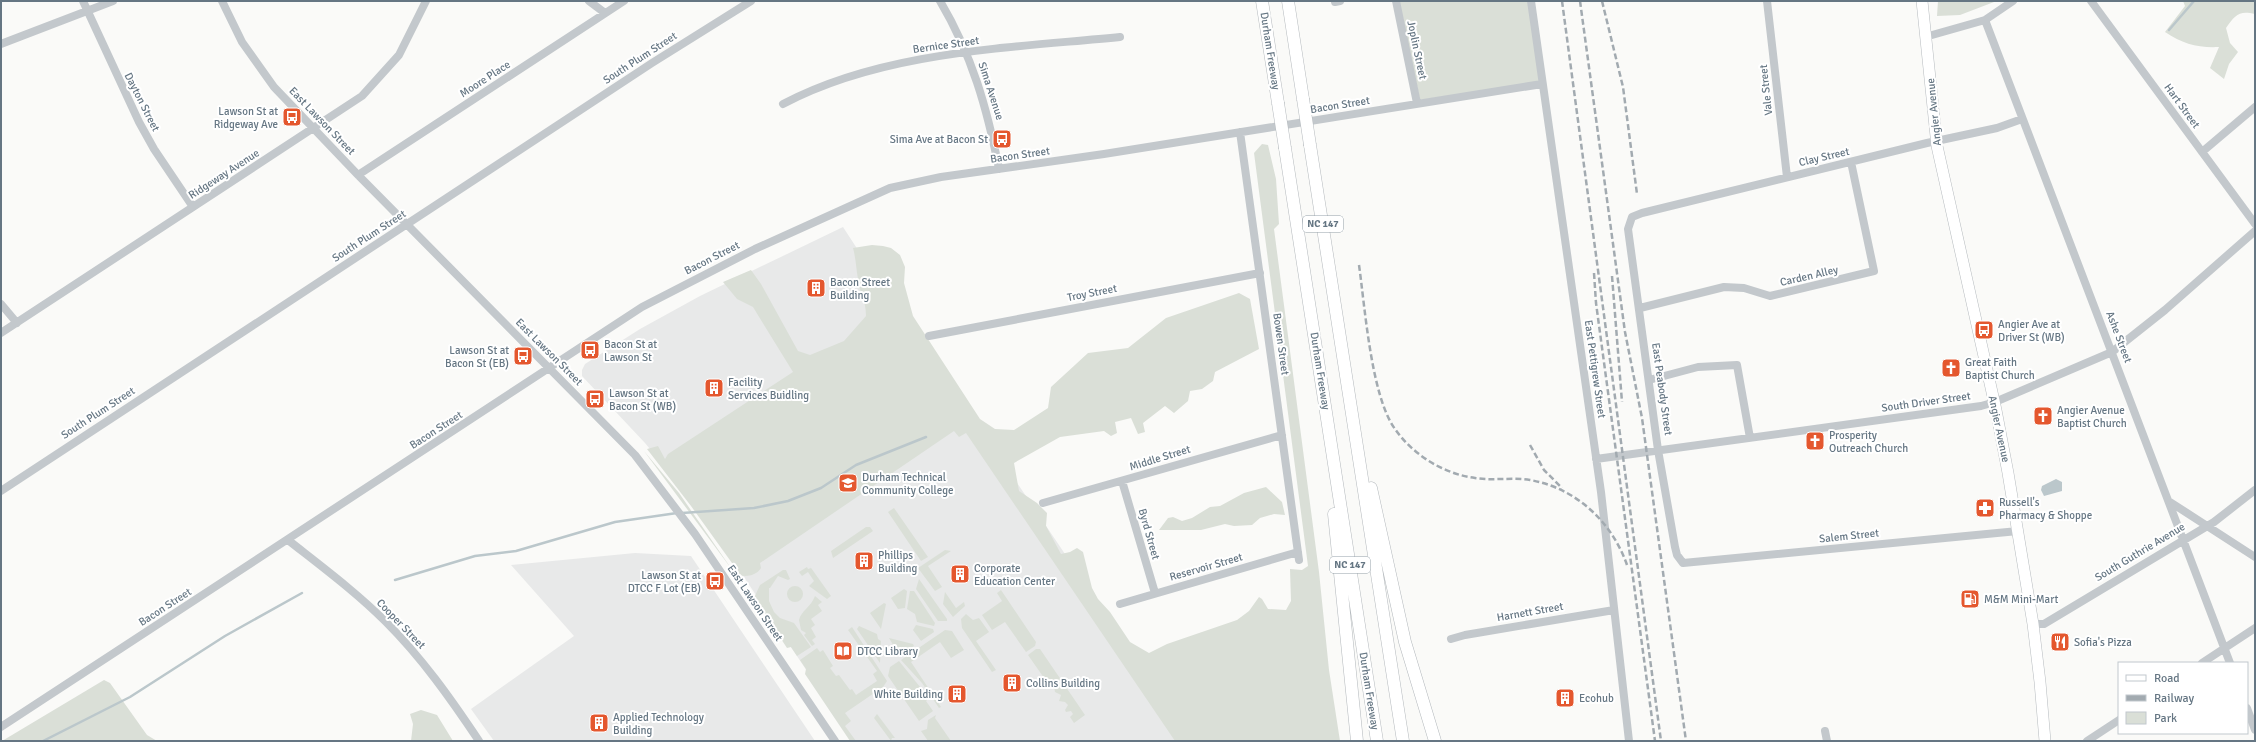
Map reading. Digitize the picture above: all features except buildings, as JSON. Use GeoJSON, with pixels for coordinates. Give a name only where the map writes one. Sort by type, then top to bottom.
{"type":"FeatureCollection","features":[{"type":"Feature","properties":{"kind":"highway","name":"Durham Freeway"},"geometry":{"type":"LineString","coordinates":[[1262,1],[1377,741]]}},
{"type":"Feature","properties":{"kind":"highway","name":"NC 147"},"geometry":{"type":"LineString","coordinates":[[1288,1],[1402,741]]}},
{"type":"Feature","properties":{"kind":"highway"},"geometry":{"type":"LineString","coordinates":[[1322,390],[1357,741]]}},
{"type":"Feature","properties":{"kind":"highway"},"geometry":{"type":"LineString","coordinates":[[1352,411],[1386,552],[1405,642],[1435,741]]}},
{"type":"Feature","properties":{"kind":"main road","name":"Angier Avenue"},"geometry":{"type":"LineString","coordinates":[[1922,1],[1936,141],[1944,185],[1994,402],[2018,531],[2033,624],[2040,682],[2044,741]]}},
{"type":"Feature","properties":{"kind":"street","name":"Dayton Street"},"geometry":{"type":"LineString","coordinates":[[83,1],[139,122],[154,148],[193,207]]}},
{"type":"Feature","properties":{"kind":"street"},"geometry":{"type":"LineString","coordinates":[[1,44],[113,1]]}},
{"type":"Feature","properties":{"kind":"street","name":"East Lawson Street"},"geometry":{"type":"LineString","coordinates":[[222,1],[256,64],[274,87],[358,175],[635,455],[671,501],[835,741]]}},
{"type":"Feature","properties":{"kind":"street","name":"Ridgeway Avenue"},"geometry":{"type":"LineString","coordinates":[[1,333],[362,96],[391,66],[405,46],[426,1]]}},
{"type":"Feature","properties":{"kind":"street"},"geometry":{"type":"LineString","coordinates":[[589,1],[605,13]]}},
{"type":"Feature","properties":{"kind":"street","name":"Moore Place"},"geometry":{"type":"LineString","coordinates":[[358,175],[624,1]]}},
{"type":"Feature","properties":{"kind":"street","name":"South Plum Street"},"geometry":{"type":"LineString","coordinates":[[1,490],[652,63],[751,1]]}},
{"type":"Feature","properties":{"kind":"street","name":"Sima Avenue"},"geometry":{"type":"LineString","coordinates":[[940,1],[967,54],[984,102],[999,169]]}},
{"type":"Feature","properties":{"kind":"street","name":"Joplin Street"},"geometry":{"type":"LineString","coordinates":[[1396,1],[1417,103]]}},
{"type":"Feature","properties":{"kind":"street","name":"East Pettigrew Street"},"geometry":{"type":"LineString","coordinates":[[1531,1],[1596,459],[1630,741]]}},
{"type":"Feature","properties":{"kind":"street","name":"Vale Street"},"geometry":{"type":"LineString","coordinates":[[1767,1],[1787,177]]}},
{"type":"Feature","properties":{"kind":"street"},"geometry":{"type":"LineString","coordinates":[[1925,37],[1985,20],[2013,1]]}},
{"type":"Feature","properties":{"kind":"street","name":"Hart Street"},"geometry":{"type":"LineString","coordinates":[[2090,1],[2255,224]]}},
{"type":"Feature","properties":{"kind":"street","name":"Ashe Street"},"geometry":{"type":"LineString","coordinates":[[1985,20],[2170,502],[2230,662]]}},
{"type":"Feature","properties":{"kind":"street","name":"Bernice Street"},"geometry":{"type":"LineString","coordinates":[[783,104],[820,86],[860,72],[914,61],[1120,37]]}},
{"type":"Feature","properties":{"kind":"street","name":"Bacon Street"},"geometry":{"type":"LineString","coordinates":[[1,727],[642,307],[755,248],[881,191],[921,181],[1542,84]]}},
{"type":"Feature","properties":{"kind":"street"},"geometry":{"type":"LineString","coordinates":[[2202,152],[2255,107]]}},
{"type":"Feature","properties":{"kind":"street","name":"Clay Street"},"geometry":{"type":"LineString","coordinates":[[1632,217],[1642,213],[1787,177],[1936,141],[1997,128],[2022,118]]}},
{"type":"Feature","properties":{"kind":"street","name":"Bowen Street"},"geometry":{"type":"LineString","coordinates":[[1240,132],[1299,556]]}},
{"type":"Feature","properties":{"kind":"street","name":"Carden Alley"},"geometry":{"type":"LineString","coordinates":[[1640,308],[1724,287],[1744,288],[1770,296],[1874,271],[1851,162]]}},
{"type":"Feature","properties":{"kind":"street","name":"East Peabody Street"},"geometry":{"type":"LineString","coordinates":[[1632,217],[1628,229],[1640,308],[1658,450],[1675,547],[1677,555],[1683,563]]}},
{"type":"Feature","properties":{"kind":"street","name":"South Driver Street"},"geometry":{"type":"LineString","coordinates":[[1596,459],[1981,406],[1994,402],[2112,352],[2165,310],[2255,231]]}},
{"type":"Feature","properties":{"kind":"street","name":"Troy Street"},"geometry":{"type":"LineString","coordinates":[[929,336],[1260,273]]}},
{"type":"Feature","properties":{"kind":"street"},"geometry":{"type":"LineString","coordinates":[[1,304],[17,323]]}},
{"type":"Feature","properties":{"kind":"street"},"geometry":{"type":"LineString","coordinates":[[1649,380],[1698,367],[1737,364],[1750,438]]}},
{"type":"Feature","properties":{"kind":"street","name":"Middle Street"},"geometry":{"type":"LineString","coordinates":[[1043,504],[1282,435]]}},
{"type":"Feature","properties":{"kind":"street","name":"Byrd Street"},"geometry":{"type":"LineString","coordinates":[[1122,481],[1155,593]]}},
{"type":"Feature","properties":{"kind":"street","name":"South Guthrie Avenue"},"geometry":{"type":"LineString","coordinates":[[2033,624],[2044,624],[2206,527],[2255,490]]}},
{"type":"Feature","properties":{"kind":"street"},"geometry":{"type":"LineString","coordinates":[[2170,502],[2206,527],[2255,557]]}},
{"type":"Feature","properties":{"kind":"street","name":"Salem Street"},"geometry":{"type":"LineString","coordinates":[[1683,563],[2018,531]]}},
{"type":"Feature","properties":{"kind":"street","name":"Cooper Street"},"geometry":{"type":"LineString","coordinates":[[288,540],[356,595],[400,636],[448,695],[480,741]]}},
{"type":"Feature","properties":{"kind":"street","name":"Reservoir Street"},"geometry":{"type":"LineString","coordinates":[[1120,604],[1155,593],[1299,556]]}},
{"type":"Feature","properties":{"kind":"street","name":"Harnett Street"},"geometry":{"type":"LineString","coordinates":[[1451,639],[1465,635],[1614,610]]}},
{"type":"Feature","properties":{"kind":"street"},"geometry":{"type":"LineString","coordinates":[[2204,662],[2255,628]]}},
{"type":"Feature","properties":{"kind":"street"},"geometry":{"type":"LineString","coordinates":[[2248,711],[2255,730]]}},
{"type":"Feature","properties":{"kind":"street"},"geometry":{"type":"LineString","coordinates":[[2086,741],[2118,721]]}},
{"type":"Feature","properties":{"kind":"street"},"geometry":{"type":"LineString","coordinates":[[1825,731],[1827,741]]}},
{"type":"Feature","properties":{"kind":"shaded area","name":"Durham Technical Community College"},"geometry":{"type":"Polygon","coordinates":[[[843,227],[873,273],[875,272],[1191,741],[854,741],[717,537],[673,477],[645,443],[582,376],[582,370],[585,364],[640,329],[700,296],[843,227]]]}},
{"type":"Feature","properties":{"kind":"shaded area"},"geometry":{"type":"Polygon","coordinates":[[[2056,479],[2062,482],[2062,491],[2044,496],[2041,490],[2042,486],[2056,479]]]}},
{"type":"Feature","properties":{"kind":"shaded area"},"geometry":{"type":"Polygon","coordinates":[[[635,553],[691,556],[815,741],[494,741],[471,709],[574,636],[511,565],[635,553]]]}},
{"type":"Feature","properties":{"kind":"green space"},"geometry":{"type":"Polygon","coordinates":[[[1399,1],[1529,1],[1540,82],[1420,100],[1399,1]]]}},
{"type":"Feature","properties":{"kind":"green space"},"geometry":{"type":"Polygon","coordinates":[[[1938,1],[1994,2],[1960,15],[1937,16],[1938,1]]]}},
{"type":"Feature","properties":{"kind":"green space"},"geometry":{"type":"Polygon","coordinates":[[[2183,1],[2255,1],[2255,14],[2241,13],[2232,20],[2226,28],[2230,43],[2238,52],[2229,64],[2224,79],[2210,68],[2219,47],[2197,46],[2178,40],[2165,32],[2185,6],[2183,1]]]}},
{"type":"Feature","properties":{"kind":"green space"},"geometry":{"type":"Polygon","coordinates":[[[1262,144],[1268,145],[1276,179],[1279,224],[1274,229],[1319,572],[1329,670],[1340,741],[1175,741],[966,433],[959,437],[954,431],[760,563],[761,568],[759,571],[747,576],[738,575],[737,570],[691,506],[647,449],[658,446],[665,459],[668,454],[793,372],[753,307],[737,299],[723,282],[751,270],[761,284],[798,351],[810,355],[844,341],[866,316],[853,248],[872,245],[891,248],[900,255],[905,267],[904,283],[913,316],[980,419],[995,429],[1014,430],[1048,408],[1051,387],[1088,353],[1128,348],[1166,318],[1239,293],[1250,299],[1259,349],[1215,372],[1213,381],[1202,389],[1190,391],[1188,401],[1174,413],[1165,406],[1143,423],[1145,432],[1138,434],[1131,418],[1115,422],[1117,433],[1111,436],[1104,431],[1060,437],[1014,463],[1019,491],[1037,503],[1047,513],[1046,526],[1061,554],[1070,552],[1077,548],[1083,552],[1092,588],[1098,599],[1110,612],[1130,642],[1149,653],[1167,644],[1237,620],[1249,611],[1259,597],[1268,609],[1286,610],[1291,601],[1290,569],[1302,570],[1308,566],[1254,153],[1262,144]]]}},
{"type":"Feature","properties":{"kind":"green space"},"geometry":{"type":"Polygon","coordinates":[[[644,451],[679,493],[733,571],[644,451]]]}},
{"type":"Feature","properties":{"kind":"green space"},"geometry":{"type":"Polygon","coordinates":[[[1266,487],[1282,502],[1285,515],[1274,514],[1260,518],[1252,525],[1234,526],[1225,524],[1201,530],[1159,530],[1168,518],[1173,517],[1182,521],[1192,518],[1210,507],[1220,506],[1244,493],[1266,487]]]}},
{"type":"Feature","properties":{"kind":"green space"},"geometry":{"type":"Polygon","coordinates":[[[894,508],[928,557],[921,561],[888,512],[894,508]]]}},
{"type":"Feature","properties":{"kind":"green space"},"geometry":{"type":"Polygon","coordinates":[[[866,527],[870,527],[873,531],[833,558],[831,551],[866,527]]]}},
{"type":"Feature","properties":{"kind":"green space"},"geometry":{"type":"Polygon","coordinates":[[[945,550],[951,551],[928,566],[942,587],[935,591],[918,568],[945,550]]]}},
{"type":"Feature","properties":{"kind":"green space"},"geometry":{"type":"Polygon","coordinates":[[[809,565],[831,596],[827,599],[809,586],[814,581],[808,572],[802,576],[799,572],[807,567],[808,569],[811,568],[809,565]]]}},
{"type":"Feature","properties":{"kind":"green space"},"geometry":{"type":"Polygon","coordinates":[[[783,570],[786,570],[790,579],[788,580],[778,576],[769,588],[769,601],[774,612],[780,618],[794,623],[811,647],[797,656],[791,647],[787,648],[754,598],[760,585],[783,570]]]}},
{"type":"Feature","properties":{"kind":"green space"},"geometry":{"type":"Polygon","coordinates":[[[919,579],[947,621],[938,621],[916,589],[919,579]]]}},
{"type":"Feature","properties":{"kind":"green space"},"geometry":{"type":"Polygon","coordinates":[[[795,586],[801,588],[803,594],[801,600],[795,602],[789,600],[787,594],[789,588],[795,586]]]}},
{"type":"Feature","properties":{"kind":"green space"},"geometry":{"type":"Polygon","coordinates":[[[904,589],[907,591],[905,608],[898,609],[891,598],[904,589]]]}},
{"type":"Feature","properties":{"kind":"green space"},"geometry":{"type":"Polygon","coordinates":[[[1001,590],[1036,642],[1035,646],[1026,652],[1005,622],[992,630],[982,615],[1002,601],[997,593],[1001,590]]]}},
{"type":"Feature","properties":{"kind":"green space"},"geometry":{"type":"Polygon","coordinates":[[[910,591],[914,591],[935,623],[934,626],[917,622],[915,614],[907,609],[910,591]]]}},
{"type":"Feature","properties":{"kind":"green space"},"geometry":{"type":"Polygon","coordinates":[[[945,592],[956,608],[964,602],[965,606],[953,617],[943,604],[945,592]]]}},
{"type":"Feature","properties":{"kind":"green space"},"geometry":{"type":"Polygon","coordinates":[[[815,596],[822,602],[818,605],[822,611],[811,619],[815,625],[811,628],[816,637],[812,640],[815,644],[812,646],[804,635],[806,633],[801,630],[799,620],[815,596]]]}},
{"type":"Feature","properties":{"kind":"green space"},"geometry":{"type":"Polygon","coordinates":[[[884,603],[886,604],[881,629],[870,613],[884,603]]]}},
{"type":"Feature","properties":{"kind":"green space"},"geometry":{"type":"Polygon","coordinates":[[[966,614],[973,620],[979,618],[989,632],[976,641],[996,670],[992,672],[962,628],[961,619],[966,614]]]}},
{"type":"Feature","properties":{"kind":"green space"},"geometry":{"type":"Polygon","coordinates":[[[916,625],[933,629],[934,632],[921,641],[913,630],[916,625]]]}},
{"type":"Feature","properties":{"kind":"green space"},"geometry":{"type":"Polygon","coordinates":[[[859,626],[877,634],[878,639],[881,641],[880,663],[857,629],[859,626]]]}},
{"type":"Feature","properties":{"kind":"green space"},"geometry":{"type":"Polygon","coordinates":[[[852,627],[887,681],[883,687],[845,713],[851,721],[845,726],[856,741],[850,741],[805,674],[806,669],[800,660],[817,648],[820,652],[823,650],[833,666],[830,668],[836,676],[839,675],[850,690],[852,689],[856,695],[877,681],[873,674],[877,671],[848,630],[852,627]]]}},
{"type":"Feature","properties":{"kind":"green space"},"geometry":{"type":"Polygon","coordinates":[[[945,630],[952,631],[964,650],[951,658],[940,642],[911,662],[941,707],[939,708],[922,683],[901,660],[945,630]]]}},
{"type":"Feature","properties":{"kind":"green space"},"geometry":{"type":"Polygon","coordinates":[[[889,638],[913,644],[914,646],[899,655],[889,638]]]}},
{"type":"Feature","properties":{"kind":"green space"},"geometry":{"type":"Polygon","coordinates":[[[1036,649],[1040,649],[1085,715],[1074,723],[1070,717],[1073,714],[1071,711],[1066,712],[1065,710],[1068,705],[1065,702],[1059,701],[1061,695],[1055,692],[1054,686],[1051,688],[1028,655],[1036,649]]]}},
{"type":"Feature","properties":{"kind":"green space"},"geometry":{"type":"Polygon","coordinates":[[[899,661],[929,698],[926,701],[933,711],[919,721],[888,676],[890,667],[899,661]]]}},
{"type":"Feature","properties":{"kind":"green space"},"geometry":{"type":"Polygon","coordinates":[[[104,680],[110,683],[147,735],[157,741],[2,741],[104,680]]]}},
{"type":"Feature","properties":{"kind":"green space"},"geometry":{"type":"Polygon","coordinates":[[[421,710],[437,715],[453,741],[411,741],[413,724],[410,714],[421,710]]]}},
{"type":"Feature","properties":{"kind":"green space"},"geometry":{"type":"Polygon","coordinates":[[[877,714],[895,738],[892,738],[891,741],[874,718],[877,714]]]}},
{"type":"Feature","properties":{"kind":"green space"},"geometry":{"type":"Polygon","coordinates":[[[936,715],[935,718],[951,741],[928,741],[921,731],[927,729],[928,720],[936,715]]]}},
{"type":"Feature","properties":{"kind":"waterway"},"geometry":{"type":"LineString","coordinates":[[2169,30],[2194,1]]}},
{"type":"Feature","properties":{"kind":"waterway"},"geometry":{"type":"LineString","coordinates":[[682,513],[754,508],[788,501],[821,488],[856,465],[926,437]]}},
{"type":"Feature","properties":{"kind":"waterway"},"geometry":{"type":"LineString","coordinates":[[395,580],[475,556],[516,551],[615,522],[677,513]]}},
{"type":"Feature","properties":{"kind":"waterway"},"geometry":{"type":"LineString","coordinates":[[43,741],[130,697],[225,636],[302,593]]}},
{"type":"Feature","properties":{"kind":"railway"},"geometry":{"type":"LineString","coordinates":[[1562,1],[1661,741]]}},
{"type":"Feature","properties":{"kind":"railway"},"geometry":{"type":"LineString","coordinates":[[1580,1],[1625,332],[1642,418],[1686,741]]}},
{"type":"Feature","properties":{"kind":"railway"},"geometry":{"type":"LineString","coordinates":[[1602,1],[1623,87],[1637,194]]}},
{"type":"Feature","properties":{"kind":"railway"},"geometry":{"type":"LineString","coordinates":[[1359,265],[1370,350],[1380,395],[1387,414],[1402,438],[1430,462],[1441,468],[1463,476],[1482,479],[1530,480],[1547,484],[1577,499],[1602,521],[1620,549],[1627,565]]}},
{"type":"Feature","properties":{"kind":"railway"},"geometry":{"type":"LineString","coordinates":[[1594,273],[1596,303],[1655,741]]}},
{"type":"Feature","properties":{"kind":"railway"},"geometry":{"type":"LineString","coordinates":[[1612,276],[1622,402]]}},
{"type":"Feature","properties":{"kind":"railway"},"geometry":{"type":"LineString","coordinates":[[1530,445],[1544,470],[1562,488]]}},
{"type":"Feature","properties":{"kind":"place","name":"Lawson St at Ridgeway Ave"},"geometry":{"type":"Point","coordinates":[292,117]}},
{"type":"Feature","properties":{"kind":"place","name":"Sima Ave at Bacon St"},"geometry":{"type":"Point","coordinates":[1002,139]}},
{"type":"Feature","properties":{"kind":"place","name":"Bacon Street Building"},"geometry":{"type":"Point","coordinates":[816,288]}},
{"type":"Feature","properties":{"kind":"place","name":"Angier Ave at Driver St (WB)"},"geometry":{"type":"Point","coordinates":[1984,330]}},
{"type":"Feature","properties":{"kind":"place","name":"Bacon St at Lawson St"},"geometry":{"type":"Point","coordinates":[590,350]}},
{"type":"Feature","properties":{"kind":"place","name":"Lawson St at Bacon St (EB)"},"geometry":{"type":"Point","coordinates":[523,356]}},
{"type":"Feature","properties":{"kind":"place","name":"Great Faith Baptist Church"},"geometry":{"type":"Point","coordinates":[1951,368]}},
{"type":"Feature","properties":{"kind":"place","name":"Facility Services Buidling"},"geometry":{"type":"Point","coordinates":[714,388]}},
{"type":"Feature","properties":{"kind":"place","name":"Lawson St at Bacon St (WB)"},"geometry":{"type":"Point","coordinates":[595,399]}},
{"type":"Feature","properties":{"kind":"place","name":"Angier Avenue Baptist Church"},"geometry":{"type":"Point","coordinates":[2043,416]}},
{"type":"Feature","properties":{"kind":"place","name":"Prosperity Outreach Church"},"geometry":{"type":"Point","coordinates":[1815,441]}},
{"type":"Feature","properties":{"kind":"place","name":"Durham Technical Community College"},"geometry":{"type":"Point","coordinates":[848,483]}},
{"type":"Feature","properties":{"kind":"place","name":"Russell's Pharmacy & Shoppe"},"geometry":{"type":"Point","coordinates":[1985,508]}},
{"type":"Feature","properties":{"kind":"place","name":"Phillips Building"},"geometry":{"type":"Point","coordinates":[864,561]}},
{"type":"Feature","properties":{"kind":"place","name":"Corporate Education Center"},"geometry":{"type":"Point","coordinates":[960,574]}},
{"type":"Feature","properties":{"kind":"place","name":"Lawson St at DTCC F Lot (EB)"},"geometry":{"type":"Point","coordinates":[715,581]}},
{"type":"Feature","properties":{"kind":"place","name":"M&M Mini-Mart"},"geometry":{"type":"Point","coordinates":[1970,599]}},
{"type":"Feature","properties":{"kind":"place","name":"Sofia's Pizza"},"geometry":{"type":"Point","coordinates":[2060,642]}},
{"type":"Feature","properties":{"kind":"place","name":"DTCC Library"},"geometry":{"type":"Point","coordinates":[843,651]}},
{"type":"Feature","properties":{"kind":"place","name":"Collins Building"},"geometry":{"type":"Point","coordinates":[1012,683]}},
{"type":"Feature","properties":{"kind":"place","name":"White Building"},"geometry":{"type":"Point","coordinates":[957,694]}},
{"type":"Feature","properties":{"kind":"place","name":"Ecohub"},"geometry":{"type":"Point","coordinates":[1565,698]}},
{"type":"Feature","properties":{"kind":"place","name":"Applied Technology Building"},"geometry":{"type":"Point","coordinates":[599,723]}}]}
